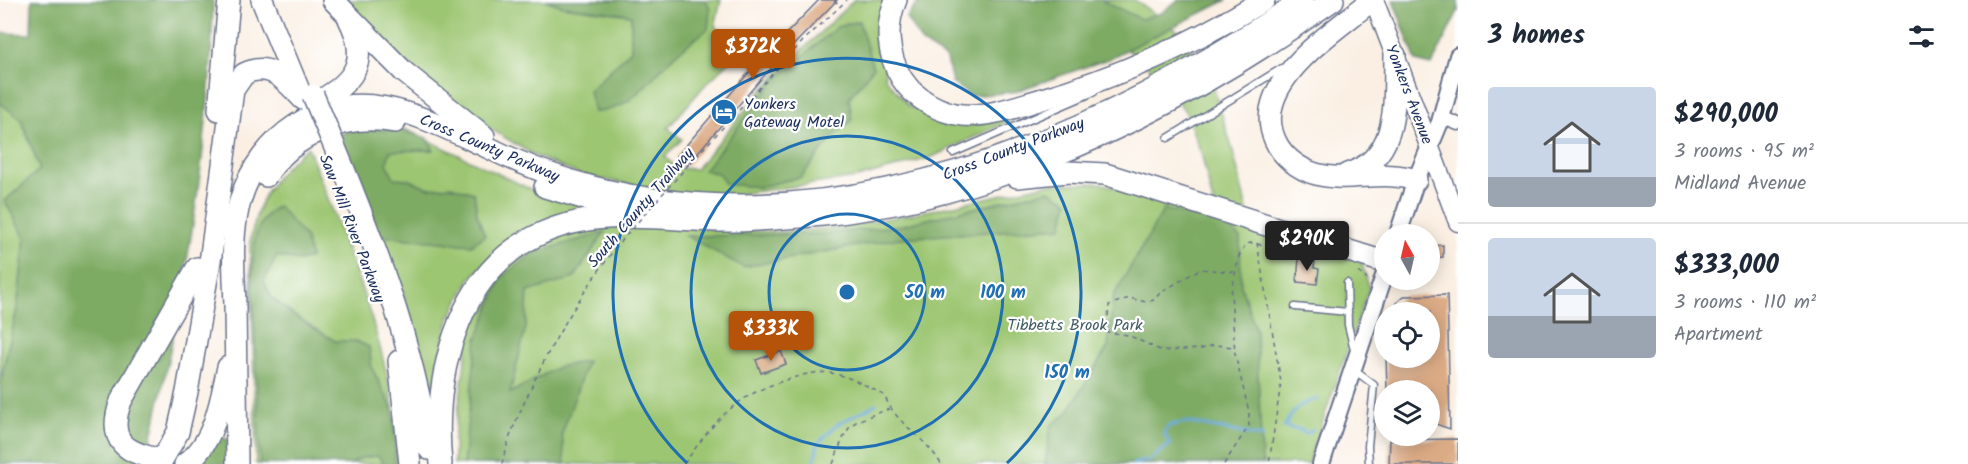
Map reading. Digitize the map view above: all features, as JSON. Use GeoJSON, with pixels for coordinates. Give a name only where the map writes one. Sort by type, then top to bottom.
{"type":"FeatureCollection","features":[{"type":"Feature","properties":{"kind":"highway"},"geometry":{"type":"LineString","coordinates":[[221,77],[222,0]]}},
{"type":"Feature","properties":{"kind":"highway"},"geometry":{"type":"LineString","coordinates":[[204,262],[229,0]]}},
{"type":"Feature","properties":{"kind":"highway","name":"Saw Mill River Parkway"},"geometry":{"type":"LineString","coordinates":[[262,0],[369,229],[394,301],[419,394],[432,464]]}},
{"type":"Feature","properties":{"kind":"highway","name":"Saw Mill River Parkway"},"geometry":{"type":"LineString","coordinates":[[274,0],[308,97]]}},
{"type":"Feature","properties":{"kind":"highway"},"geometry":{"type":"LineString","coordinates":[[333,0],[349,19],[420,86],[520,163]]}},
{"type":"Feature","properties":{"kind":"highway"},"geometry":{"type":"LineString","coordinates":[[896,0],[889,31],[895,64],[904,81],[919,97],[949,112],[974,115],[1002,111],[1070,91],[1139,65],[1200,36],[1264,0]]}},
{"type":"Feature","properties":{"kind":"highway","name":"Cross County Parkway"},"geometry":{"type":"LineString","coordinates":[[235,331],[234,237],[242,196],[254,168],[265,152],[286,131],[322,111],[348,105],[393,107],[429,120],[520,163],[588,186],[647,198],[740,205],[796,202],[896,188],[975,166],[1089,119],[1199,63],[1302,0]]}},
{"type":"Feature","properties":{"kind":"highway","name":"Cross County Parkway"},"geometry":{"type":"LineString","coordinates":[[684,219],[742,220],[826,214],[902,202],[975,183],[1065,149],[1168,100],[1259,48],[1333,0]]}},
{"type":"Feature","properties":{"kind":"highway"},"geometry":{"type":"LineString","coordinates":[[1373,0],[1285,76],[1270,106],[1271,126],[1276,143],[1294,163],[1315,174],[1331,177],[1399,176],[1416,180]]}},
{"type":"Feature","properties":{"kind":"highway"},"geometry":{"type":"LineString","coordinates":[[308,97],[278,74],[266,69],[251,70],[236,82],[230,104],[204,262],[162,462],[139,455],[125,448],[117,435],[116,416],[126,392],[204,262],[230,196],[255,148],[284,120],[338,92],[353,74],[359,52],[349,19]]}},
{"type":"Feature","properties":{"kind":"highway"},"geometry":{"type":"LineString","coordinates":[[1331,177],[1349,174],[1365,166],[1386,143],[1394,117],[1395,55]]}},
{"type":"Feature","properties":{"kind":"highway"},"geometry":{"type":"LineString","coordinates":[[249,464],[247,247],[249,218],[257,192],[271,168],[282,155],[303,139],[352,121],[393,121],[559,192],[615,208],[684,219]]}},
{"type":"Feature","properties":{"kind":"highway","name":"Saw Mill River Parkway"},"geometry":{"type":"LineString","coordinates":[[326,140],[370,266],[399,361],[419,464]]}},
{"type":"Feature","properties":{"kind":"highway"},"geometry":{"type":"LineString","coordinates":[[975,183],[1068,172],[1106,174],[1374,259]]}},
{"type":"Feature","properties":{"kind":"highway"},"geometry":{"type":"LineString","coordinates":[[441,464],[439,417],[448,357],[466,305],[495,265],[535,236],[562,226],[605,218],[684,219]]}},
{"type":"Feature","properties":{"kind":"highway"},"geometry":{"type":"LineString","coordinates":[[185,464],[200,452],[207,440],[221,396],[235,331]]}},
{"type":"Feature","properties":{"kind":"highway"},"geometry":{"type":"LineString","coordinates":[[235,331],[237,464]]}},
{"type":"Feature","properties":{"kind":"highway"},"geometry":{"type":"LineString","coordinates":[[399,361],[401,406],[410,464]]}},
{"type":"Feature","properties":{"kind":"main road","name":"Yonkers Avenue"},"geometry":{"type":"LineString","coordinates":[[1373,0],[1458,222]]}},
{"type":"Feature","properties":{"kind":"street"},"geometry":{"type":"LineString","coordinates":[[1401,224],[1416,180],[1454,88],[1458,56]]}},
{"type":"Feature","properties":{"kind":"street"},"geometry":{"type":"LineString","coordinates":[[1441,117],[1458,124]]}},
{"type":"Feature","properties":{"kind":"street"},"geometry":{"type":"LineString","coordinates":[[1321,464],[1380,290]]}},
{"type":"Feature","properties":{"kind":"lane"},"geometry":{"type":"LineString","coordinates":[[1168,138],[1309,54]]}},
{"type":"Feature","properties":{"kind":"lane"},"geometry":{"type":"LineString","coordinates":[[954,153],[1088,96],[1139,65]]}},
{"type":"Feature","properties":{"kind":"lane"},"geometry":{"type":"LineString","coordinates":[[1347,283],[1348,326],[1355,365],[1374,385],[1368,446],[1369,464]]}},
{"type":"Feature","properties":{"kind":"lane"},"geometry":{"type":"LineString","coordinates":[[1295,307],[1348,312]]}},
{"type":"Feature","properties":{"kind":"path"},"geometry":{"type":"LineString","coordinates":[[834,0],[840,6]]}},
{"type":"Feature","properties":{"kind":"path","name":"South County Trailway"},"geometry":{"type":"LineString","coordinates":[[502,464],[512,430],[542,363],[588,284],[620,242],[690,163],[775,71],[847,0]]}},
{"type":"Feature","properties":{"kind":"path"},"geometry":{"type":"LineString","coordinates":[[1257,243],[1281,382],[1269,464]]}},
{"type":"Feature","properties":{"kind":"path"},"geometry":{"type":"LineString","coordinates":[[1224,464],[1246,432],[1249,412],[1234,347],[1231,293],[1234,272],[1246,244],[1257,243],[1288,249]]}},
{"type":"Feature","properties":{"kind":"path"},"geometry":{"type":"LineString","coordinates":[[1352,266],[1369,281],[1374,281]]}},
{"type":"Feature","properties":{"kind":"path"},"geometry":{"type":"LineString","coordinates":[[1234,272],[1200,269],[1160,293],[1154,300],[1146,302],[1129,298],[1109,305],[1107,332],[1128,335],[1162,351],[1201,349],[1214,345],[1234,347]]}},
{"type":"Feature","properties":{"kind":"path"},"geometry":{"type":"LineString","coordinates":[[684,464],[703,435],[736,401],[773,383],[805,374],[829,373],[857,382],[885,396],[890,409],[929,445],[941,464]]}},
{"type":"Feature","properties":{"kind":"path"},"geometry":{"type":"LineString","coordinates":[[833,464],[850,424],[863,417],[890,409]]}},
{"type":"Feature","properties":{"kind":"green space"},"geometry":{"type":"Polygon","coordinates":[[[32,0],[213,0],[206,118],[192,234],[171,349],[146,464],[0,464],[0,383],[17,309],[25,238],[5,201],[40,169],[21,119],[0,103],[0,33],[31,34],[32,0]]]}},
{"type":"Feature","properties":{"kind":"green space"},"geometry":{"type":"Polygon","coordinates":[[[340,0],[721,0],[715,26],[742,50],[706,84],[668,128],[682,139],[665,157],[677,168],[696,169],[768,83],[854,0],[891,0],[883,26],[885,78],[910,107],[963,124],[1015,118],[930,158],[857,178],[737,194],[684,195],[580,175],[535,156],[471,117],[404,67],[340,0]]]}},
{"type":"Feature","properties":{"kind":"green space"},"geometry":{"type":"Polygon","coordinates":[[[545,0],[706,0],[710,9],[708,29],[676,54],[629,100],[619,106],[594,112],[589,91],[631,50],[631,15],[562,6],[545,0]]]}},
{"type":"Feature","properties":{"kind":"green space","name":"Tibbetts Brook Park"},"geometry":{"type":"Polygon","coordinates":[[[913,0],[1135,0],[1179,32],[1211,79],[1233,151],[1251,227],[1362,263],[1369,287],[1308,464],[454,464],[454,439],[470,327],[501,263],[578,228],[648,226],[780,232],[837,228],[937,209],[1047,184],[1100,183],[1216,216],[1202,156],[1185,111],[1158,75],[1124,47],[976,6],[913,0]]]}},
{"type":"Feature","properties":{"kind":"green space"},"geometry":{"type":"Polygon","coordinates":[[[920,0],[1101,0],[1141,19],[1161,13],[1178,0],[1227,0],[1108,59],[1014,92],[971,96],[952,83],[947,59],[922,43],[906,18],[920,0]]]}},
{"type":"Feature","properties":{"kind":"green space"},"geometry":{"type":"Polygon","coordinates":[[[1393,0],[1458,0],[1458,11],[1432,65],[1416,61],[1393,0]]]}},
{"type":"Feature","properties":{"kind":"green space"},"geometry":{"type":"Polygon","coordinates":[[[859,21],[873,68],[849,98],[852,120],[833,137],[801,177],[759,187],[725,184],[719,174],[704,170],[774,81],[837,27],[859,21]]]}},
{"type":"Feature","properties":{"kind":"green space"},"geometry":{"type":"Polygon","coordinates":[[[0,103],[21,119],[40,170],[5,201],[25,238],[17,309],[0,383],[0,103]]]}},
{"type":"Feature","properties":{"kind":"green space"},"geometry":{"type":"Polygon","coordinates":[[[350,125],[403,128],[530,189],[595,209],[497,251],[470,279],[449,319],[432,393],[401,287],[381,236],[350,125]]]}},
{"type":"Feature","properties":{"kind":"green space"},"geometry":{"type":"Polygon","coordinates":[[[350,130],[399,130],[427,138],[434,150],[390,151],[387,163],[394,178],[408,179],[429,188],[451,186],[474,193],[477,214],[485,236],[471,245],[380,236],[338,135],[350,130]]]}},
{"type":"Feature","properties":{"kind":"green space"},"geometry":{"type":"Polygon","coordinates":[[[308,147],[352,262],[379,344],[396,425],[398,464],[256,464],[250,244],[257,214],[268,189],[295,157],[308,147]]]}},
{"type":"Feature","properties":{"kind":"green space"},"geometry":{"type":"Polygon","coordinates":[[[1049,190],[1068,201],[1062,227],[900,238],[743,267],[686,236],[825,234],[903,225],[1049,190]]]}},
{"type":"Feature","properties":{"kind":"green space"},"geometry":{"type":"Polygon","coordinates":[[[278,206],[305,237],[311,258],[298,261],[277,256],[264,281],[271,297],[293,315],[335,341],[356,341],[369,347],[372,368],[394,412],[395,464],[384,464],[378,456],[362,458],[351,464],[260,464],[252,268],[257,232],[264,218],[278,206]]]}},
{"type":"Feature","properties":{"kind":"green space"},"geometry":{"type":"Polygon","coordinates":[[[1164,209],[1225,224],[1240,238],[1241,286],[1256,331],[1262,461],[1264,464],[1045,464],[1051,426],[1067,413],[1108,347],[1113,297],[1164,209]]]}},
{"type":"Feature","properties":{"kind":"green space"},"geometry":{"type":"Polygon","coordinates":[[[605,232],[574,278],[528,292],[526,327],[510,393],[558,367],[587,361],[562,434],[565,464],[463,464],[477,339],[502,277],[534,253],[605,232]]]}},
{"type":"Feature","properties":{"kind":"green space"},"geometry":{"type":"Polygon","coordinates":[[[219,437],[228,439],[228,464],[198,464],[219,437]]]}},
{"type":"Feature","properties":{"kind":"building","name":"Yonkers Gateway Motel"},"geometry":{"type":"Polygon","coordinates":[[[819,0],[837,0],[761,79],[687,165],[677,156],[751,70],[819,0]]]}},
{"type":"Feature","properties":{"kind":"building"},"geometry":{"type":"Polygon","coordinates":[[[1440,245],[1443,245],[1443,257],[1440,257],[1440,245]]]}},
{"type":"Feature","properties":{"kind":"building"},"geometry":{"type":"Polygon","coordinates":[[[1299,258],[1315,260],[1314,268],[1319,269],[1317,284],[1297,282],[1299,258]]]}},
{"type":"Feature","properties":{"kind":"building"},"geometry":{"type":"Polygon","coordinates":[[[1447,295],[1450,429],[1440,426],[1440,380],[1387,380],[1386,368],[1440,368],[1440,302],[1397,302],[1404,296],[1447,295]]]}},
{"type":"Feature","properties":{"kind":"building"},"geometry":{"type":"Polygon","coordinates":[[[781,351],[786,364],[761,373],[756,360],[781,351]]]}},
{"type":"Feature","properties":{"kind":"building"},"geometry":{"type":"Polygon","coordinates":[[[1440,439],[1458,439],[1458,464],[1389,464],[1390,446],[1440,446],[1440,439]]]}},
{"type":"Feature","properties":{"kind":"waterway"},"geometry":{"type":"LineString","coordinates":[[1313,430],[1306,434],[1301,430],[1284,427],[1298,408],[1318,399]]}},
{"type":"Feature","properties":{"kind":"waterway"},"geometry":{"type":"LineString","coordinates":[[814,464],[818,443],[838,424],[876,404]]}},
{"type":"Feature","properties":{"kind":"waterway"},"geometry":{"type":"LineString","coordinates":[[1133,464],[1150,460],[1170,444],[1164,433],[1168,426],[1186,422],[1263,437]]}},
{"type":"Feature","properties":{"kind":"place","name":"Yonkers Gateway Motel"},"geometry":{"type":"Point","coordinates":[724,112]}}]}
